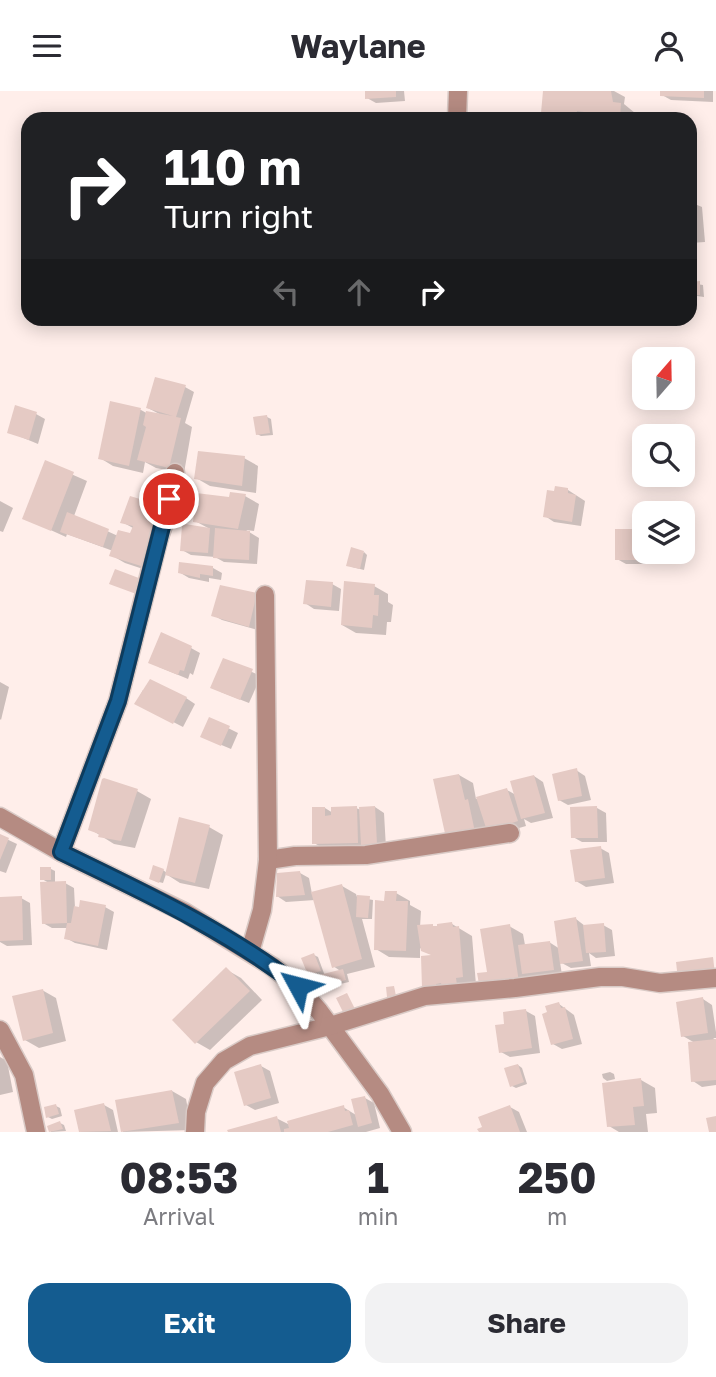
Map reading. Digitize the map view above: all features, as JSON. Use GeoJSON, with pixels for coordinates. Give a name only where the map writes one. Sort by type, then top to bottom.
{"type":"FeatureCollection","features":[{"type":"Feature","properties":{"kind":"street"},"geometry":{"type":"LineString","coordinates":[[457,112],[458,91]]}},
{"type":"Feature","properties":{"kind":"street"},"geometry":{"type":"LineString","coordinates":[[61,852],[118,701],[175,473]]}},
{"type":"Feature","properties":{"kind":"street"},"geometry":{"type":"LineString","coordinates":[[250,952],[262,910],[268,860],[265,595]]}},
{"type":"Feature","properties":{"kind":"street"},"geometry":{"type":"LineString","coordinates":[[0,817],[61,852],[184,912],[250,952],[298,986],[380,1094],[402,1132]]}},
{"type":"Feature","properties":{"kind":"street"},"geometry":{"type":"LineString","coordinates":[[268,860],[295,856],[366,855],[510,833]]}},
{"type":"Feature","properties":{"kind":"street"},"geometry":{"type":"LineString","coordinates":[[195,1132],[196,1112],[205,1083],[224,1062],[250,1046],[330,1026],[425,996],[600,977],[623,977],[660,983],[716,978]]}},
{"type":"Feature","properties":{"kind":"street"},"geometry":{"type":"LineString","coordinates":[[0,1030],[24,1075],[36,1132]]}},
{"type":"Feature","properties":{"kind":"building"},"geometry":{"type":"Polygon","coordinates":[[[365,91],[396,91],[396,97],[365,99],[365,91]]]}},
{"type":"Feature","properties":{"kind":"building"},"geometry":{"type":"Polygon","coordinates":[[[543,91],[611,91],[613,102],[621,103],[620,112],[541,112],[543,91]]]}},
{"type":"Feature","properties":{"kind":"building"},"geometry":{"type":"Polygon","coordinates":[[[660,91],[704,91],[704,98],[660,96],[660,91]]]}},
{"type":"Feature","properties":{"kind":"building"},"geometry":{"type":"Polygon","coordinates":[[[697,281],[700,281],[700,295],[697,295],[697,281]]]}},
{"type":"Feature","properties":{"kind":"building"},"geometry":{"type":"Polygon","coordinates":[[[155,377],[186,385],[176,417],[181,418],[169,468],[137,460],[146,427],[143,425],[146,411],[173,416],[146,408],[155,377]]]}},
{"type":"Feature","properties":{"kind":"building"},"geometry":{"type":"Polygon","coordinates":[[[110,401],[141,408],[129,466],[98,459],[110,401]]]}},
{"type":"Feature","properties":{"kind":"building"},"geometry":{"type":"Polygon","coordinates":[[[15,405],[37,412],[29,440],[7,433],[15,405]]]}},
{"type":"Feature","properties":{"kind":"building"},"geometry":{"type":"Polygon","coordinates":[[[267,415],[270,433],[256,435],[253,417],[267,415]]]}},
{"type":"Feature","properties":{"kind":"building"},"geometry":{"type":"Polygon","coordinates":[[[198,451],[245,456],[242,486],[194,479],[198,451]]]}},
{"type":"Feature","properties":{"kind":"building"},"geometry":{"type":"Polygon","coordinates":[[[45,460],[74,472],[51,531],[22,519],[45,460]]]}},
{"type":"Feature","properties":{"kind":"building"},"geometry":{"type":"Polygon","coordinates":[[[555,486],[568,488],[568,493],[576,495],[572,522],[543,517],[547,490],[554,491],[555,486]]]}},
{"type":"Feature","properties":{"kind":"building"},"geometry":{"type":"Polygon","coordinates":[[[230,492],[246,494],[238,529],[193,522],[196,493],[229,497],[230,492]]]}},
{"type":"Feature","properties":{"kind":"building"},"geometry":{"type":"Polygon","coordinates":[[[130,496],[160,505],[141,566],[109,556],[118,530],[130,533],[133,526],[120,523],[130,496]]]}},
{"type":"Feature","properties":{"kind":"building"},"geometry":{"type":"Polygon","coordinates":[[[67,512],[109,529],[103,547],[60,532],[67,512]]]}},
{"type":"Feature","properties":{"kind":"building"},"geometry":{"type":"Polygon","coordinates":[[[185,524],[210,528],[208,553],[180,551],[182,526],[185,524]]]}},
{"type":"Feature","properties":{"kind":"building"},"geometry":{"type":"Polygon","coordinates":[[[215,528],[250,531],[249,560],[213,558],[215,528]]]}},
{"type":"Feature","properties":{"kind":"building"},"geometry":{"type":"Polygon","coordinates":[[[615,529],[632,529],[632,560],[615,560],[615,529]]]}},
{"type":"Feature","properties":{"kind":"building"},"geometry":{"type":"Polygon","coordinates":[[[351,547],[364,551],[360,569],[346,566],[351,547]]]}},
{"type":"Feature","properties":{"kind":"building"},"geometry":{"type":"Polygon","coordinates":[[[179,562],[213,566],[213,576],[200,574],[200,578],[178,573],[179,562]]]}},
{"type":"Feature","properties":{"kind":"building"},"geometry":{"type":"Polygon","coordinates":[[[115,569],[144,580],[139,595],[109,584],[115,569]]]}},
{"type":"Feature","properties":{"kind":"building"},"geometry":{"type":"Polygon","coordinates":[[[306,580],[333,582],[331,607],[303,604],[306,580]]]}},
{"type":"Feature","properties":{"kind":"building"},"geometry":{"type":"Polygon","coordinates":[[[344,581],[375,584],[374,595],[379,595],[378,616],[373,615],[372,628],[341,625],[344,581]]]}},
{"type":"Feature","properties":{"kind":"building"},"geometry":{"type":"Polygon","coordinates":[[[220,585],[257,593],[249,627],[211,616],[220,585]]]}},
{"type":"Feature","properties":{"kind":"building"},"geometry":{"type":"Polygon","coordinates":[[[161,632],[192,646],[184,671],[180,670],[178,675],[148,663],[161,632]]]}},
{"type":"Feature","properties":{"kind":"building"},"geometry":{"type":"Polygon","coordinates":[[[223,658],[253,669],[240,700],[210,688],[223,658]]]}},
{"type":"Feature","properties":{"kind":"building"},"geometry":{"type":"Polygon","coordinates":[[[150,679],[187,697],[173,724],[134,704],[150,679]]]}},
{"type":"Feature","properties":{"kind":"building"},"geometry":{"type":"Polygon","coordinates":[[[209,717],[230,726],[221,746],[200,737],[209,717]]]}},
{"type":"Feature","properties":{"kind":"building"},"geometry":{"type":"Polygon","coordinates":[[[577,768],[582,796],[558,801],[552,774],[577,768]]]}},
{"type":"Feature","properties":{"kind":"building"},"geometry":{"type":"Polygon","coordinates":[[[459,774],[475,832],[446,838],[433,779],[459,774]]]}},
{"type":"Feature","properties":{"kind":"building"},"geometry":{"type":"Polygon","coordinates":[[[534,775],[545,813],[521,819],[510,781],[534,775]]]}},
{"type":"Feature","properties":{"kind":"building"},"geometry":{"type":"Polygon","coordinates":[[[104,778],[138,789],[121,841],[98,837],[99,834],[88,830],[104,778]]]}},
{"type":"Feature","properties":{"kind":"building"},"geometry":{"type":"Polygon","coordinates":[[[507,788],[518,821],[487,831],[476,797],[507,788]]]}},
{"type":"Feature","properties":{"kind":"building"},"geometry":{"type":"Polygon","coordinates":[[[357,806],[358,843],[312,844],[312,807],[325,807],[325,816],[331,815],[331,807],[357,806]]]}},
{"type":"Feature","properties":{"kind":"building"},"geometry":{"type":"Polygon","coordinates":[[[375,806],[377,844],[361,845],[359,807],[375,806]]]}},
{"type":"Feature","properties":{"kind":"building"},"geometry":{"type":"Polygon","coordinates":[[[597,806],[598,838],[571,838],[570,807],[597,806]]]}},
{"type":"Feature","properties":{"kind":"building"},"geometry":{"type":"Polygon","coordinates":[[[179,817],[210,825],[195,883],[165,875],[179,817]]]}},
{"type":"Feature","properties":{"kind":"building"},"geometry":{"type":"Polygon","coordinates":[[[0,834],[9,838],[0,860],[0,834]]]}},
{"type":"Feature","properties":{"kind":"building"},"geometry":{"type":"Polygon","coordinates":[[[601,846],[605,878],[575,882],[570,850],[601,846]]]}},
{"type":"Feature","properties":{"kind":"building"},"geometry":{"type":"Polygon","coordinates":[[[153,865],[164,869],[159,883],[149,879],[153,865]]]}},
{"type":"Feature","properties":{"kind":"building"},"geometry":{"type":"Polygon","coordinates":[[[40,867],[51,867],[51,880],[40,880],[40,867]]]}},
{"type":"Feature","properties":{"kind":"building"},"geometry":{"type":"Polygon","coordinates":[[[300,871],[305,895],[276,897],[277,873],[300,871]]]}},
{"type":"Feature","properties":{"kind":"building"},"geometry":{"type":"Polygon","coordinates":[[[66,881],[67,923],[42,924],[40,882],[66,881]]]}},
{"type":"Feature","properties":{"kind":"building"},"geometry":{"type":"Polygon","coordinates":[[[342,884],[362,959],[332,968],[311,892],[342,884]]]}},
{"type":"Feature","properties":{"kind":"building"},"geometry":{"type":"Polygon","coordinates":[[[385,891],[397,891],[396,901],[408,901],[406,951],[374,950],[375,900],[384,901],[385,891]]]}},
{"type":"Feature","properties":{"kind":"building"},"geometry":{"type":"Polygon","coordinates":[[[357,895],[370,896],[368,918],[356,917],[357,895]]]}},
{"type":"Feature","properties":{"kind":"building"},"geometry":{"type":"Polygon","coordinates":[[[22,896],[23,940],[0,941],[0,897],[22,896]]]}},
{"type":"Feature","properties":{"kind":"building"},"geometry":{"type":"Polygon","coordinates":[[[80,900],[106,905],[98,946],[64,939],[67,923],[71,923],[74,906],[79,907],[80,900]]]}},
{"type":"Feature","properties":{"kind":"building"},"geometry":{"type":"Polygon","coordinates":[[[576,917],[583,961],[560,964],[554,921],[576,917]]]}},
{"type":"Feature","properties":{"kind":"building"},"geometry":{"type":"Polygon","coordinates":[[[452,922],[453,927],[459,926],[463,977],[456,978],[457,985],[442,987],[441,983],[436,984],[436,987],[422,988],[421,956],[431,955],[421,951],[417,925],[437,926],[452,922]]]}},
{"type":"Feature","properties":{"kind":"building"},"geometry":{"type":"Polygon","coordinates":[[[604,923],[606,952],[586,953],[583,925],[604,923]]]}},
{"type":"Feature","properties":{"kind":"building"},"geometry":{"type":"Polygon","coordinates":[[[510,924],[519,982],[479,984],[477,973],[487,972],[480,929],[510,924]]]}},
{"type":"Feature","properties":{"kind":"building"},"geometry":{"type":"Polygon","coordinates":[[[550,941],[554,970],[522,974],[518,945],[550,941]]]}},
{"type":"Feature","properties":{"kind":"building"},"geometry":{"type":"Polygon","coordinates":[[[314,953],[321,971],[308,975],[301,958],[314,953]]]}},
{"type":"Feature","properties":{"kind":"building"},"geometry":{"type":"Polygon","coordinates":[[[713,957],[715,974],[678,979],[676,962],[713,957]]]}},
{"type":"Feature","properties":{"kind":"building"},"geometry":{"type":"Polygon","coordinates":[[[226,967],[250,991],[195,1044],[172,1020],[226,967]]]}},
{"type":"Feature","properties":{"kind":"building"},"geometry":{"type":"Polygon","coordinates":[[[343,969],[346,980],[317,987],[315,976],[343,969]]]}},
{"type":"Feature","properties":{"kind":"building"},"geometry":{"type":"Polygon","coordinates":[[[394,986],[396,996],[387,997],[386,987],[394,986]]]}},
{"type":"Feature","properties":{"kind":"building"},"geometry":{"type":"Polygon","coordinates":[[[43,989],[53,1033],[23,1041],[12,996],[43,989]]]}},
{"type":"Feature","properties":{"kind":"building"},"geometry":{"type":"Polygon","coordinates":[[[347,993],[355,1009],[344,1014],[336,998],[347,993]]]}},
{"type":"Feature","properties":{"kind":"building"},"geometry":{"type":"Polygon","coordinates":[[[703,997],[708,1033],[681,1037],[676,1002],[703,997]]]}},
{"type":"Feature","properties":{"kind":"building"},"geometry":{"type":"Polygon","coordinates":[[[559,1002],[561,1008],[565,1007],[573,1039],[551,1045],[542,1014],[547,1012],[545,1006],[559,1002]]]}},
{"type":"Feature","properties":{"kind":"building"},"geometry":{"type":"Polygon","coordinates":[[[526,1009],[532,1048],[499,1053],[495,1025],[504,1024],[503,1012],[526,1009]]]}},
{"type":"Feature","properties":{"kind":"building"},"geometry":{"type":"Polygon","coordinates":[[[716,1039],[716,1080],[691,1082],[688,1042],[716,1039]]]}},
{"type":"Feature","properties":{"kind":"building"},"geometry":{"type":"Polygon","coordinates":[[[261,1064],[271,1098],[244,1106],[234,1072],[261,1064]]]}},
{"type":"Feature","properties":{"kind":"building"},"geometry":{"type":"Polygon","coordinates":[[[518,1064],[524,1082],[510,1087],[504,1068],[518,1064]]]}},
{"type":"Feature","properties":{"kind":"building"},"geometry":{"type":"Polygon","coordinates":[[[641,1078],[644,1106],[633,1107],[635,1125],[607,1127],[602,1083],[641,1078]]]}},
{"type":"Feature","properties":{"kind":"building"},"geometry":{"type":"Polygon","coordinates":[[[172,1090],[179,1123],[121,1132],[115,1100],[172,1090]]]}},
{"type":"Feature","properties":{"kind":"building"},"geometry":{"type":"Polygon","coordinates":[[[365,1096],[372,1123],[358,1127],[351,1099],[365,1096]]]}},
{"type":"Feature","properties":{"kind":"building"},"geometry":{"type":"Polygon","coordinates":[[[104,1103],[111,1131],[79,1132],[74,1110],[104,1103]]]}},
{"type":"Feature","properties":{"kind":"building"},"geometry":{"type":"Polygon","coordinates":[[[56,1104],[59,1114],[46,1118],[44,1107],[56,1104]]]}},
{"type":"Feature","properties":{"kind":"building"},"geometry":{"type":"Polygon","coordinates":[[[344,1105],[345,1111],[349,1110],[353,1125],[328,1132],[284,1132],[284,1129],[289,1128],[287,1121],[344,1105]]]}},
{"type":"Feature","properties":{"kind":"building"},"geometry":{"type":"Polygon","coordinates":[[[510,1105],[520,1132],[479,1132],[477,1129],[482,1127],[478,1117],[510,1105]]]}},
{"type":"Feature","properties":{"kind":"building"},"geometry":{"type":"Polygon","coordinates":[[[277,1116],[281,1132],[227,1130],[277,1116]]]}},
{"type":"Feature","properties":{"kind":"building"},"geometry":{"type":"Polygon","coordinates":[[[716,1116],[716,1132],[709,1132],[706,1118],[716,1116]]]}},
{"type":"Feature","properties":{"kind":"building"},"geometry":{"type":"Polygon","coordinates":[[[60,1121],[63,1129],[49,1132],[47,1126],[60,1121]]]}},
{"type":"Feature","properties":{"kind":"route"},"geometry":{"type":"LineString","coordinates":[[169,499],[118,701],[61,852],[184,912],[273,967],[298,986]]}}]}
